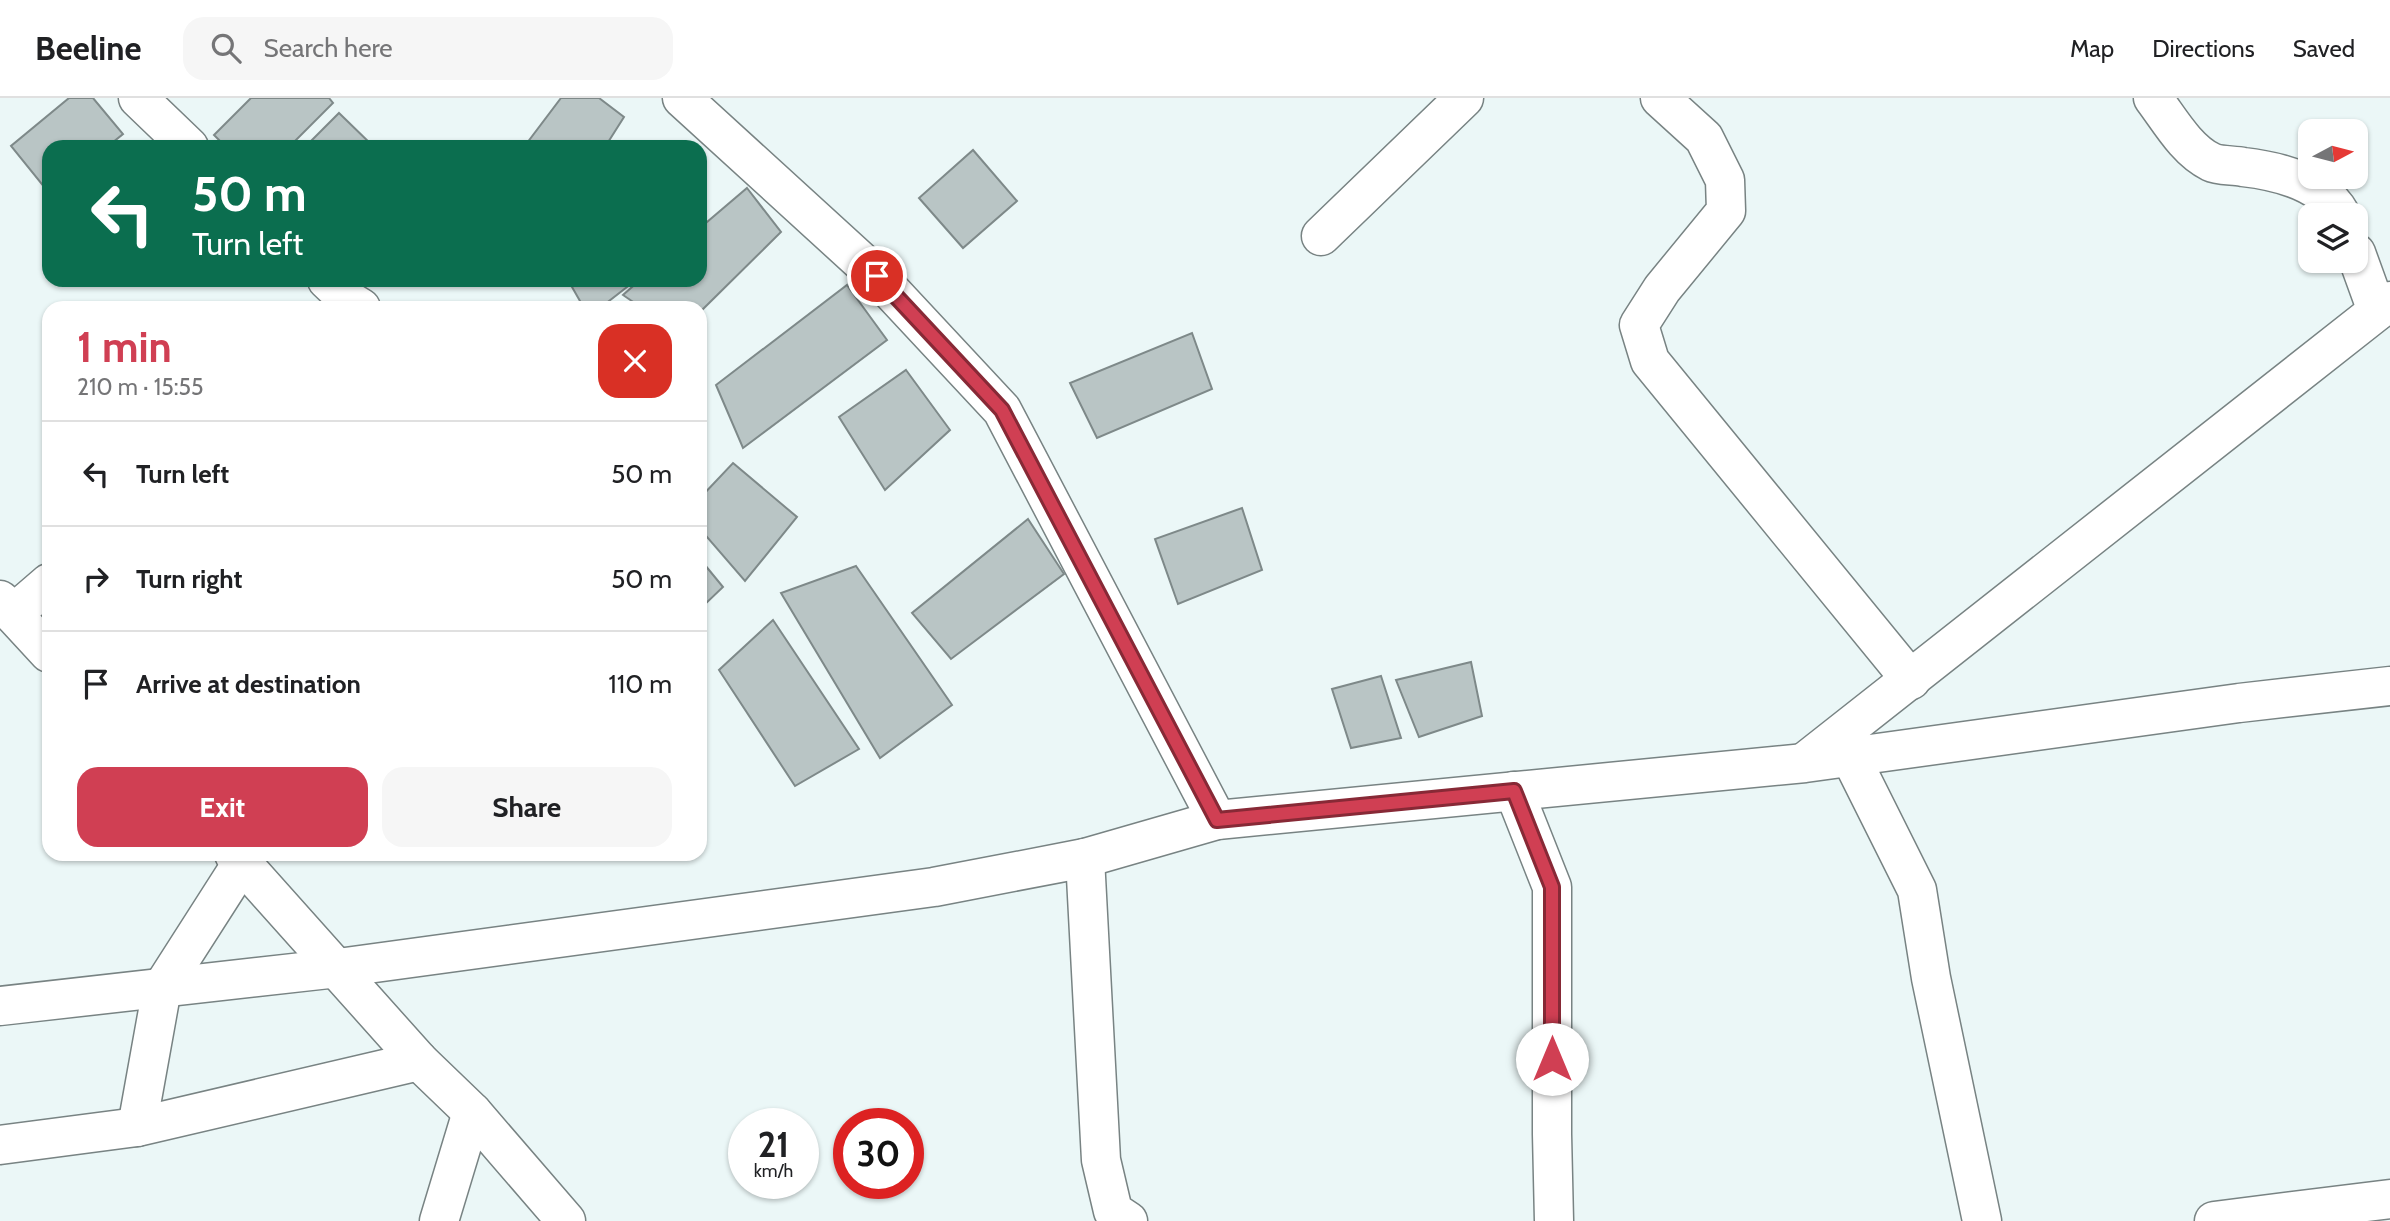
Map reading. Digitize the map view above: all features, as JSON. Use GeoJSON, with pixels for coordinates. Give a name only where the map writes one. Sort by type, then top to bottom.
{"type":"FeatureCollection","features":[{"type":"Feature","properties":{"kind":"street"},"geometry":{"type":"LineString","coordinates":[[138,98],[182,140]]}},
{"type":"Feature","properties":{"kind":"street"},"geometry":{"type":"LineString","coordinates":[[682,98],[877,276],[1002,410],[1217,820]]}},
{"type":"Feature","properties":{"kind":"street"},"geometry":{"type":"LineString","coordinates":[[1321,236],[1464,98]]}},
{"type":"Feature","properties":{"kind":"street"},"geometry":{"type":"LineString","coordinates":[[1660,98],[1704,138],[1725,180],[1726,211],[1662,289],[1639,325],[1650,361],[1910,680]]}},
{"type":"Feature","properties":{"kind":"street"},"geometry":{"type":"LineString","coordinates":[[2153,98],[2189,144],[2212,163],[2265,169],[2294,177],[2327,197],[2332,203]]}},
{"type":"Feature","properties":{"kind":"street"},"geometry":{"type":"LineString","coordinates":[[1805,763],[2384,306],[2367,273]]}},
{"type":"Feature","properties":{"kind":"street"},"geometry":{"type":"LineString","coordinates":[[42,587],[6,607],[42,646]]}},
{"type":"Feature","properties":{"kind":"street"},"geometry":{"type":"LineString","coordinates":[[0,1006],[338,968],[934,887],[1085,858],[1217,820],[1805,763],[2390,686]]}},
{"type":"Feature","properties":{"kind":"street"},"geometry":{"type":"LineString","coordinates":[[1850,756],[1917,890],[1931,978],[1982,1221]]}},
{"type":"Feature","properties":{"kind":"street"},"geometry":{"type":"LineString","coordinates":[[1514,791],[1552,887],[1554,1221]]}},
{"type":"Feature","properties":{"kind":"street"},"geometry":{"type":"LineString","coordinates":[[1085,858],[1101,1160],[1113,1211],[1128,1221]]}},
{"type":"Feature","properties":{"kind":"street"},"geometry":{"type":"LineString","coordinates":[[136,1127],[162,988],[236,861]]}},
{"type":"Feature","properties":{"kind":"street"},"geometry":{"type":"LineString","coordinates":[[241,861],[419,1060],[472,1112],[566,1221]]}},
{"type":"Feature","properties":{"kind":"street"},"geometry":{"type":"LineString","coordinates":[[0,1145],[136,1127],[419,1060]]}},
{"type":"Feature","properties":{"kind":"street"},"geometry":{"type":"LineString","coordinates":[[439,1221],[472,1112]]}},
{"type":"Feature","properties":{"kind":"street"},"geometry":{"type":"LineString","coordinates":[[2214,1221],[2390,1199]]}},
{"type":"Feature","properties":{"kind":"building"},"geometry":{"type":"Polygon","coordinates":[[[69,98],[93,98],[123,134],[116,140],[42,140],[42,184],[11,146],[69,98]]]}},
{"type":"Feature","properties":{"kind":"building"},"geometry":{"type":"Polygon","coordinates":[[[251,98],[329,98],[333,103],[296,140],[219,140],[214,135],[251,98]]]}},
{"type":"Feature","properties":{"kind":"building"},"geometry":{"type":"Polygon","coordinates":[[[561,98],[599,98],[624,117],[609,140],[529,140],[561,98]]]}},
{"type":"Feature","properties":{"kind":"building"},"geometry":{"type":"Polygon","coordinates":[[[339,113],[367,140],[312,140],[339,113]]]}},
{"type":"Feature","properties":{"kind":"building"},"geometry":{"type":"Polygon","coordinates":[[[973,150],[1017,201],[963,248],[919,198],[973,150]]]}},
{"type":"Feature","properties":{"kind":"building"},"geometry":{"type":"Polygon","coordinates":[[[747,188],[781,232],[707,305],[707,301],[632,301],[623,295],[632,287],[707,287],[707,222],[747,188]]]}},
{"type":"Feature","properties":{"kind":"building"},"geometry":{"type":"Polygon","coordinates":[[[847,285],[887,340],[743,448],[716,385],[847,285]]]}},
{"type":"Feature","properties":{"kind":"building"},"geometry":{"type":"Polygon","coordinates":[[[572,287],[627,287],[609,301],[580,301],[572,287]]]}},
{"type":"Feature","properties":{"kind":"building"},"geometry":{"type":"Polygon","coordinates":[[[1192,333],[1212,389],[1097,438],[1070,383],[1192,333]]]}},
{"type":"Feature","properties":{"kind":"building"},"geometry":{"type":"Polygon","coordinates":[[[906,370],[950,430],[885,490],[839,417],[906,370]]]}},
{"type":"Feature","properties":{"kind":"building"},"geometry":{"type":"Polygon","coordinates":[[[733,463],[797,517],[745,581],[707,537],[707,491],[733,463]]]}},
{"type":"Feature","properties":{"kind":"building"},"geometry":{"type":"Polygon","coordinates":[[[1242,508],[1262,570],[1178,604],[1155,539],[1242,508]]]}},
{"type":"Feature","properties":{"kind":"building"},"geometry":{"type":"Polygon","coordinates":[[[1028,519],[1064,574],[951,659],[912,613],[1028,519]]]}},
{"type":"Feature","properties":{"kind":"building"},"geometry":{"type":"Polygon","coordinates":[[[856,566],[952,705],[880,758],[781,593],[856,566]]]}},
{"type":"Feature","properties":{"kind":"building"},"geometry":{"type":"Polygon","coordinates":[[[707,568],[723,587],[707,602],[707,568]]]}},
{"type":"Feature","properties":{"kind":"building"},"geometry":{"type":"Polygon","coordinates":[[[773,620],[859,749],[795,786],[719,670],[773,620]]]}},
{"type":"Feature","properties":{"kind":"building"},"geometry":{"type":"Polygon","coordinates":[[[1471,662],[1482,716],[1419,737],[1396,680],[1471,662]]]}},
{"type":"Feature","properties":{"kind":"building"},"geometry":{"type":"Polygon","coordinates":[[[1381,676],[1401,738],[1351,748],[1332,689],[1381,676]]]}},
{"type":"Feature","properties":{"kind":"route"},"geometry":{"type":"LineString","coordinates":[[877,276],[1002,410],[1217,820],[1514,791],[1552,887],[1552,1059]]}}]}
